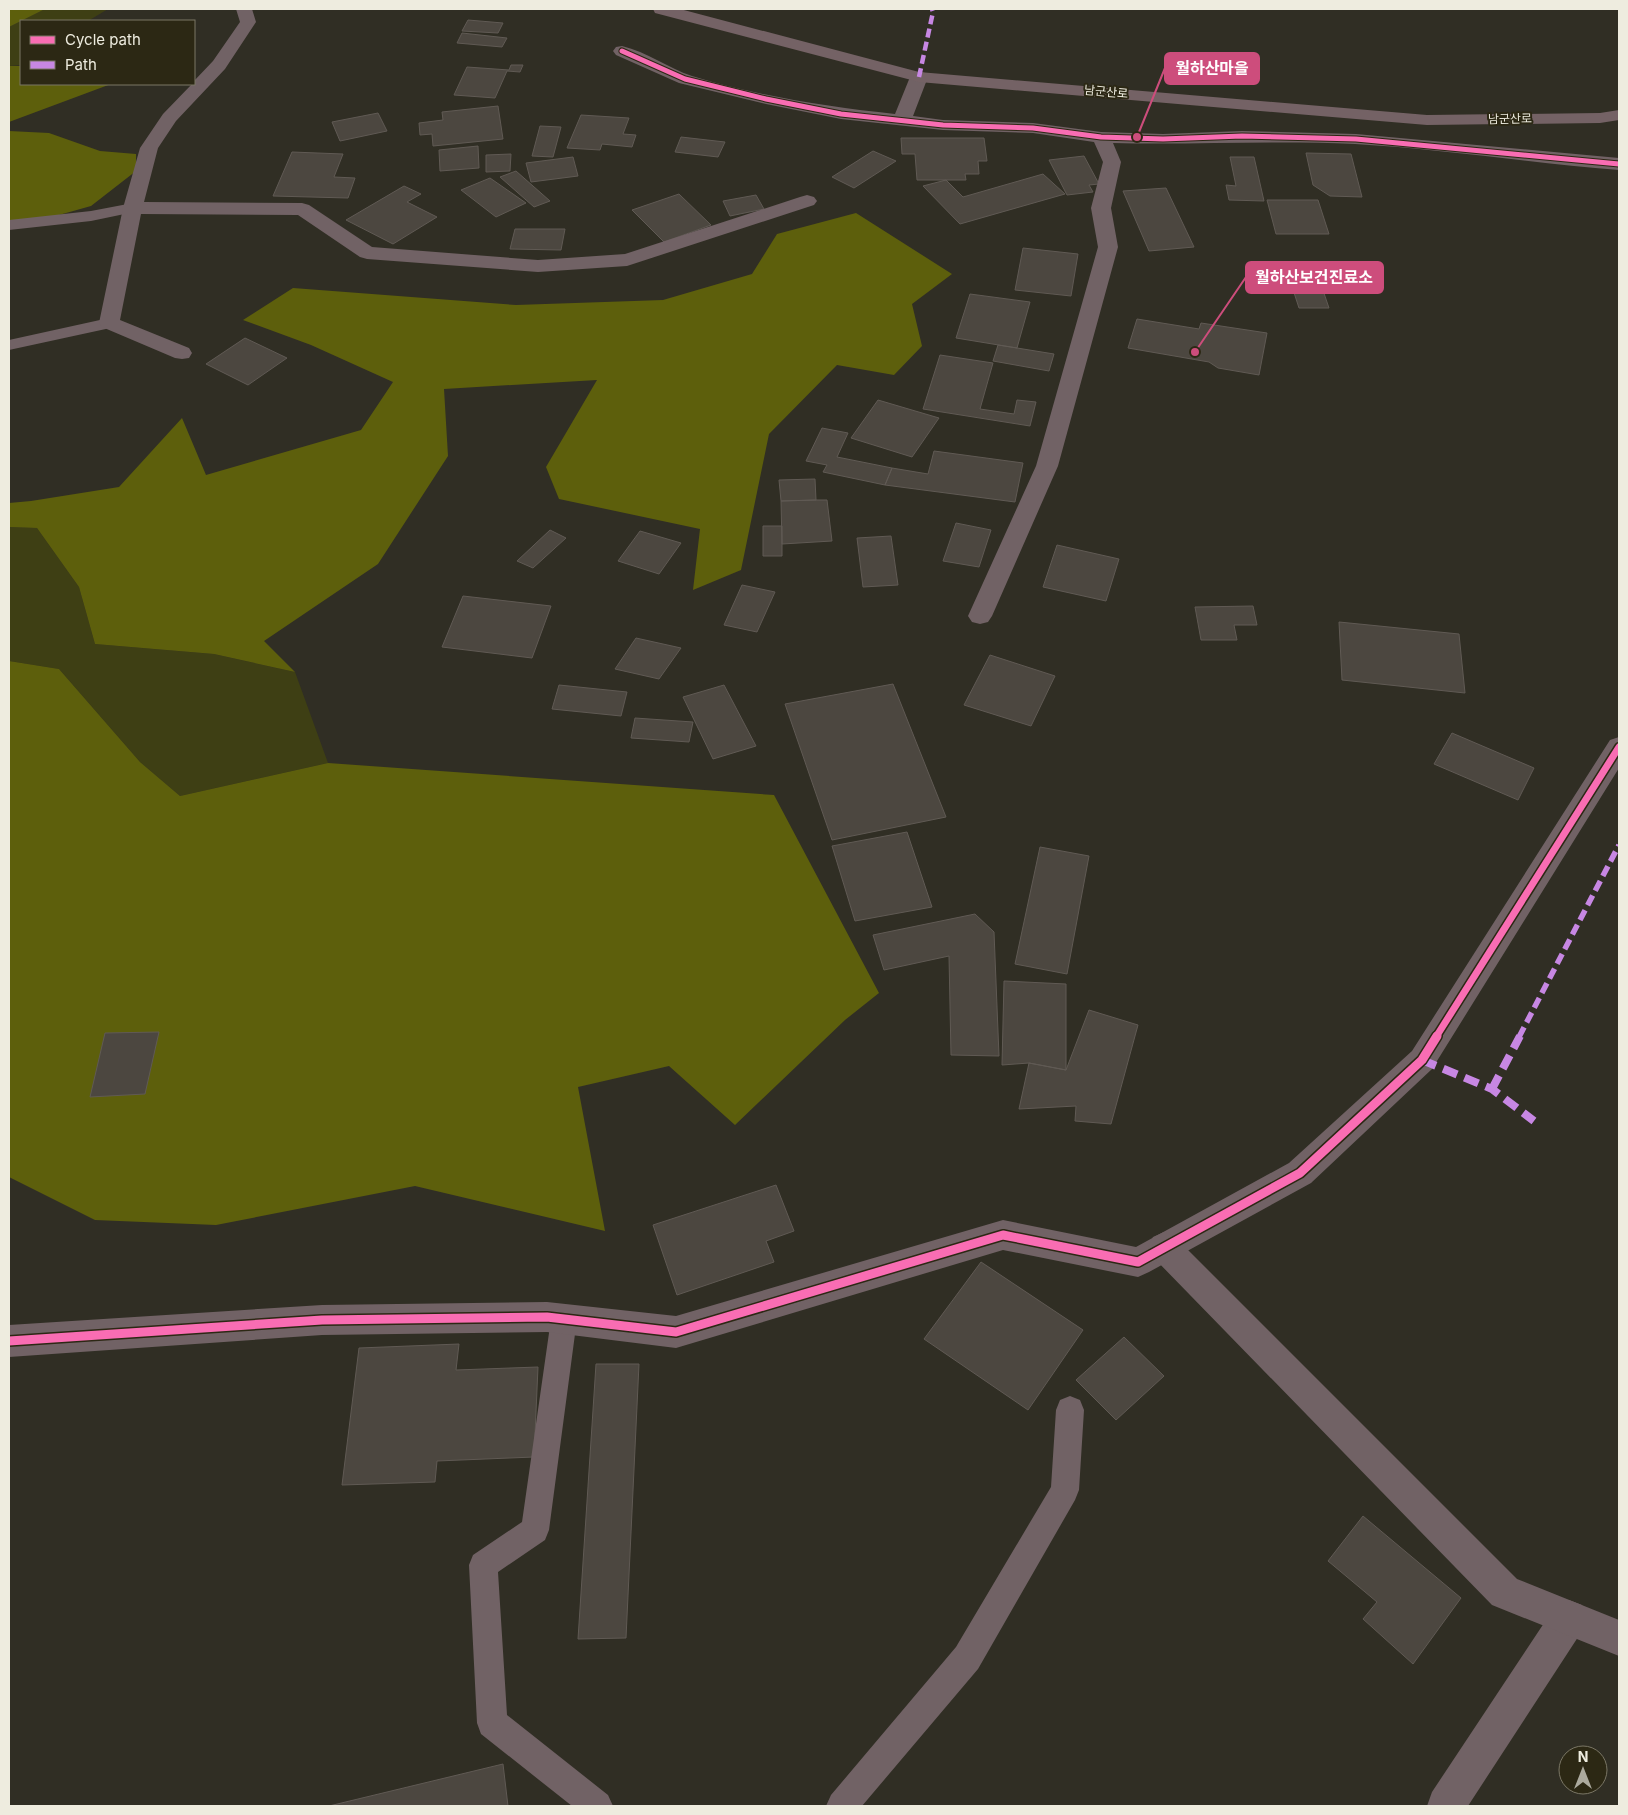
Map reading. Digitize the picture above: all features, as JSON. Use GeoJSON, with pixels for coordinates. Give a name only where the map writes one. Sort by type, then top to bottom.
{"type":"FeatureCollection","features":[{"type":"Feature","properties":{"kind":"main road","name":"남군산로"},"geometry":{"type":"LineString","coordinates":[[661,9],[919,78],[1427,120],[1600,118],[1619,115]]}},
{"type":"Feature","properties":{"kind":"street"},"geometry":{"type":"LineString","coordinates":[[182,353],[109,323],[149,148],[169,118],[219,65],[248,22],[244,9]]}},
{"type":"Feature","properties":{"kind":"street"},"geometry":{"type":"LineString","coordinates":[[622,51],[684,79],[766,99],[831,112],[944,126],[1033,128],[1101,137],[1163,139],[1242,136],[1356,139],[1619,164]]}},
{"type":"Feature","properties":{"kind":"street"},"geometry":{"type":"LineString","coordinates":[[902,120],[919,78]]}},
{"type":"Feature","properties":{"kind":"street"},"geometry":{"type":"LineString","coordinates":[[980,616],[1047,466],[1108,247],[1101,208],[1112,162],[1101,137]]}},
{"type":"Feature","properties":{"kind":"street"},"geometry":{"type":"LineString","coordinates":[[134,208],[302,209],[366,253],[538,266],[627,260],[807,200]]}},
{"type":"Feature","properties":{"kind":"street"},"geometry":{"type":"LineString","coordinates":[[9,1342],[322,1320],[547,1317],[676,1332],[1003,1235],[1138,1262],[1300,1173],[1422,1060],[1619,747]]}},
{"type":"Feature","properties":{"kind":"street"},"geometry":{"type":"LineString","coordinates":[[1164,1247],[1505,1592],[1619,1638]]}},
{"type":"Feature","properties":{"kind":"street"},"geometry":{"type":"LineString","coordinates":[[1446,1806],[1569,1618]]}},
{"type":"Feature","properties":{"kind":"lane"},"geometry":{"type":"LineString","coordinates":[[9,225],[91,216],[134,208]]}},
{"type":"Feature","properties":{"kind":"lane"},"geometry":{"type":"LineString","coordinates":[[9,345],[109,323]]}},
{"type":"Feature","properties":{"kind":"lane"},"geometry":{"type":"LineString","coordinates":[[564,1319],[535,1530],[483,1565],[492,1723],[597,1806]]}},
{"type":"Feature","properties":{"kind":"lane"},"geometry":{"type":"LineString","coordinates":[[842,1806],[967,1658],[1066,1490],[1070,1410]]}},
{"type":"Feature","properties":{"kind":"shaded area"},"geometry":{"type":"Polygon","coordinates":[[[9,9],[45,9],[20,20],[9,27],[9,9]]]}},
{"type":"Feature","properties":{"kind":"shaded area"},"geometry":{"type":"Polygon","coordinates":[[[45,9],[108,9],[90,20],[23,20],[45,9]]]}},
{"type":"Feature","properties":{"kind":"shaded area"},"geometry":{"type":"Polygon","coordinates":[[[20,22],[20,65],[9,66],[9,27],[20,22]]]}},
{"type":"Feature","properties":{"kind":"shaded area"},"geometry":{"type":"Polygon","coordinates":[[[9,66],[20,66],[20,85],[108,85],[9,122],[9,66]]]}},
{"type":"Feature","properties":{"kind":"shaded area"},"geometry":{"type":"Polygon","coordinates":[[[9,131],[49,133],[100,151],[136,154],[136,171],[91,206],[34,222],[9,220],[9,131]]]}},
{"type":"Feature","properties":{"kind":"shaded area"},"geometry":{"type":"Polygon","coordinates":[[[856,213],[952,274],[912,304],[922,346],[894,375],[837,365],[769,434],[741,570],[693,590],[700,529],[559,499],[546,467],[597,380],[444,389],[448,456],[378,564],[264,641],[295,672],[214,654],[95,644],[79,587],[37,528],[9,527],[9,503],[119,487],[182,418],[206,475],[361,430],[393,382],[311,345],[243,320],[293,288],[516,305],[663,300],[752,274],[777,234],[856,213]]]}},
{"type":"Feature","properties":{"kind":"shaded area"},"geometry":{"type":"Polygon","coordinates":[[[9,527],[37,528],[79,587],[95,644],[214,654],[295,672],[328,763],[180,796],[140,762],[59,669],[9,661],[9,527]]]}},
{"type":"Feature","properties":{"kind":"shaded area"},"geometry":{"type":"Polygon","coordinates":[[[9,661],[59,669],[140,762],[180,796],[328,763],[774,795],[879,993],[845,1020],[735,1125],[669,1066],[578,1087],[605,1231],[415,1186],[216,1225],[95,1220],[9,1177],[9,661]]]}},
{"type":"Feature","properties":{"kind":"building"},"geometry":{"type":"Polygon","coordinates":[[[468,20],[503,23],[498,33],[462,31],[468,20]]]}},
{"type":"Feature","properties":{"kind":"building"},"geometry":{"type":"Polygon","coordinates":[[[462,33],[507,38],[502,47],[457,43],[462,33]]]}},
{"type":"Feature","properties":{"kind":"building"},"geometry":{"type":"Polygon","coordinates":[[[511,65],[523,65],[520,72],[507,71],[495,98],[454,95],[467,67],[509,70],[511,65]]]}},
{"type":"Feature","properties":{"kind":"building"},"geometry":{"type":"Polygon","coordinates":[[[498,106],[503,139],[433,146],[432,134],[420,135],[419,123],[443,120],[442,112],[498,106]]]}},
{"type":"Feature","properties":{"kind":"building"},"geometry":{"type":"Polygon","coordinates":[[[378,113],[387,131],[340,141],[332,122],[378,113]]]}},
{"type":"Feature","properties":{"kind":"building"},"geometry":{"type":"Polygon","coordinates":[[[581,115],[629,118],[623,134],[636,135],[632,147],[602,144],[600,150],[567,148],[581,115]]]}},
{"type":"Feature","properties":{"kind":"building"},"geometry":{"type":"Polygon","coordinates":[[[540,126],[561,127],[553,157],[532,156],[540,126]]]}},
{"type":"Feature","properties":{"kind":"building"},"geometry":{"type":"Polygon","coordinates":[[[681,137],[725,142],[718,157],[675,152],[681,137]]]}},
{"type":"Feature","properties":{"kind":"building"},"geometry":{"type":"Polygon","coordinates":[[[901,138],[984,138],[987,161],[978,161],[979,174],[965,174],[966,180],[917,180],[915,154],[902,154],[901,138]]]}},
{"type":"Feature","properties":{"kind":"building"},"geometry":{"type":"Polygon","coordinates":[[[478,146],[479,168],[440,171],[439,150],[478,146]]]}},
{"type":"Feature","properties":{"kind":"building"},"geometry":{"type":"Polygon","coordinates":[[[873,151],[896,161],[854,188],[832,177],[873,151]]]}},
{"type":"Feature","properties":{"kind":"building"},"geometry":{"type":"Polygon","coordinates":[[[292,152],[343,154],[334,177],[355,178],[348,198],[273,196],[292,152]]]}},
{"type":"Feature","properties":{"kind":"building"},"geometry":{"type":"Polygon","coordinates":[[[1306,153],[1351,154],[1362,197],[1330,196],[1313,185],[1306,153]]]}},
{"type":"Feature","properties":{"kind":"building"},"geometry":{"type":"Polygon","coordinates":[[[511,154],[510,171],[486,172],[486,155],[511,154]]]}},
{"type":"Feature","properties":{"kind":"building"},"geometry":{"type":"Polygon","coordinates":[[[1084,156],[1099,184],[1089,185],[1093,192],[1067,195],[1049,160],[1084,156]]]}},
{"type":"Feature","properties":{"kind":"building"},"geometry":{"type":"Polygon","coordinates":[[[573,157],[578,176],[531,182],[526,163],[573,157]]]}},
{"type":"Feature","properties":{"kind":"building"},"geometry":{"type":"Polygon","coordinates":[[[1230,157],[1254,157],[1264,201],[1229,200],[1226,185],[1236,186],[1230,157]]]}},
{"type":"Feature","properties":{"kind":"building"},"geometry":{"type":"Polygon","coordinates":[[[516,171],[550,201],[534,207],[500,177],[516,171]]]}},
{"type":"Feature","properties":{"kind":"building"},"geometry":{"type":"Polygon","coordinates":[[[1043,174],[1065,194],[960,224],[923,186],[946,180],[963,197],[1043,174]]]}},
{"type":"Feature","properties":{"kind":"building"},"geometry":{"type":"Polygon","coordinates":[[[490,178],[526,203],[496,217],[461,190],[490,178]]]}},
{"type":"Feature","properties":{"kind":"building"},"geometry":{"type":"Polygon","coordinates":[[[404,186],[421,194],[407,202],[437,217],[393,244],[346,220],[404,186]]]}},
{"type":"Feature","properties":{"kind":"building"},"geometry":{"type":"Polygon","coordinates":[[[1166,188],[1194,247],[1149,251],[1123,191],[1166,188]]]}},
{"type":"Feature","properties":{"kind":"building"},"geometry":{"type":"Polygon","coordinates":[[[679,194],[711,225],[664,242],[632,210],[679,194]]]}},
{"type":"Feature","properties":{"kind":"building"},"geometry":{"type":"Polygon","coordinates":[[[756,195],[764,209],[730,216],[723,201],[756,195]]]}},
{"type":"Feature","properties":{"kind":"building"},"geometry":{"type":"Polygon","coordinates":[[[1267,200],[1318,200],[1329,234],[1276,234],[1267,200]]]}},
{"type":"Feature","properties":{"kind":"building"},"geometry":{"type":"Polygon","coordinates":[[[515,229],[565,229],[561,250],[510,249],[515,229]]]}},
{"type":"Feature","properties":{"kind":"building"},"geometry":{"type":"Polygon","coordinates":[[[1023,248],[1078,254],[1071,296],[1015,290],[1023,248]]]}},
{"type":"Feature","properties":{"kind":"building"},"geometry":{"type":"Polygon","coordinates":[[[1314,264],[1329,308],[1299,308],[1285,265],[1314,264]]]}},
{"type":"Feature","properties":{"kind":"building"},"geometry":{"type":"Polygon","coordinates":[[[970,294],[1030,302],[1017,348],[956,338],[970,294]]]}},
{"type":"Feature","properties":{"kind":"building"},"geometry":{"type":"Polygon","coordinates":[[[1137,319],[1199,329],[1201,323],[1267,333],[1259,375],[1218,368],[1209,362],[1128,348],[1137,319]]]}},
{"type":"Feature","properties":{"kind":"building"},"geometry":{"type":"Polygon","coordinates":[[[245,338],[287,358],[248,385],[206,364],[245,338]]]}},
{"type":"Feature","properties":{"kind":"building"},"geometry":{"type":"Polygon","coordinates":[[[998,345],[1054,354],[1049,371],[993,361],[998,345]]]}},
{"type":"Feature","properties":{"kind":"building"},"geometry":{"type":"Polygon","coordinates":[[[940,355],[993,363],[980,409],[1014,414],[1017,400],[1036,402],[1030,426],[923,409],[940,355]]]}},
{"type":"Feature","properties":{"kind":"building"},"geometry":{"type":"Polygon","coordinates":[[[878,400],[939,418],[912,457],[851,438],[878,400]]]}},
{"type":"Feature","properties":{"kind":"building"},"geometry":{"type":"Polygon","coordinates":[[[822,428],[848,433],[837,457],[892,468],[885,485],[823,472],[827,465],[806,461],[822,428]]]}},
{"type":"Feature","properties":{"kind":"building"},"geometry":{"type":"Polygon","coordinates":[[[934,451],[1023,463],[1015,502],[885,485],[892,468],[928,474],[934,451]]]}},
{"type":"Feature","properties":{"kind":"building"},"geometry":{"type":"Polygon","coordinates":[[[815,479],[816,500],[781,501],[779,480],[815,479]]]}},
{"type":"Feature","properties":{"kind":"building"},"geometry":{"type":"Polygon","coordinates":[[[827,500],[832,541],[782,544],[781,501],[827,500]]]}},
{"type":"Feature","properties":{"kind":"building"},"geometry":{"type":"Polygon","coordinates":[[[956,523],[991,530],[979,567],[943,561],[956,523]]]}},
{"type":"Feature","properties":{"kind":"building"},"geometry":{"type":"Polygon","coordinates":[[[763,526],[782,526],[782,556],[763,556],[763,526]]]}},
{"type":"Feature","properties":{"kind":"building"},"geometry":{"type":"Polygon","coordinates":[[[550,530],[566,538],[533,568],[517,561],[550,530]]]}},
{"type":"Feature","properties":{"kind":"building"},"geometry":{"type":"Polygon","coordinates":[[[640,531],[681,543],[659,574],[618,561],[640,531]]]}},
{"type":"Feature","properties":{"kind":"building"},"geometry":{"type":"Polygon","coordinates":[[[891,536],[898,585],[863,587],[857,538],[891,536]]]}},
{"type":"Feature","properties":{"kind":"building"},"geometry":{"type":"Polygon","coordinates":[[[1057,545],[1119,559],[1106,601],[1043,587],[1057,545]]]}},
{"type":"Feature","properties":{"kind":"building"},"geometry":{"type":"Polygon","coordinates":[[[742,585],[775,592],[757,632],[724,625],[742,585]]]}},
{"type":"Feature","properties":{"kind":"building"},"geometry":{"type":"Polygon","coordinates":[[[463,596],[551,606],[532,658],[442,647],[463,596]]]}},
{"type":"Feature","properties":{"kind":"building"},"geometry":{"type":"Polygon","coordinates":[[[1253,606],[1257,625],[1234,625],[1237,640],[1201,640],[1195,607],[1253,606]]]}},
{"type":"Feature","properties":{"kind":"building"},"geometry":{"type":"Polygon","coordinates":[[[1339,622],[1459,634],[1465,693],[1342,680],[1339,622]]]}},
{"type":"Feature","properties":{"kind":"building"},"geometry":{"type":"Polygon","coordinates":[[[636,638],[681,648],[659,679],[615,669],[636,638]]]}},
{"type":"Feature","properties":{"kind":"building"},"geometry":{"type":"Polygon","coordinates":[[[990,655],[1055,676],[1031,726],[964,705],[990,655]]]}},
{"type":"Feature","properties":{"kind":"building"},"geometry":{"type":"Polygon","coordinates":[[[893,684],[946,817],[832,840],[785,704],[893,684]]]}},
{"type":"Feature","properties":{"kind":"building"},"geometry":{"type":"Polygon","coordinates":[[[559,685],[627,692],[621,716],[552,709],[559,685]]]}},
{"type":"Feature","properties":{"kind":"building"},"geometry":{"type":"Polygon","coordinates":[[[724,685],[756,746],[713,759],[683,697],[724,685]]]}},
{"type":"Feature","properties":{"kind":"building"},"geometry":{"type":"Polygon","coordinates":[[[635,718],[693,722],[689,742],[631,738],[635,718]]]}},
{"type":"Feature","properties":{"kind":"building"},"geometry":{"type":"Polygon","coordinates":[[[1452,733],[1534,768],[1518,800],[1434,764],[1452,733]]]}},
{"type":"Feature","properties":{"kind":"building"},"geometry":{"type":"Polygon","coordinates":[[[907,832],[932,907],[855,921],[832,846],[907,832]]]}},
{"type":"Feature","properties":{"kind":"building"},"geometry":{"type":"Polygon","coordinates":[[[1040,847],[1089,856],[1067,974],[1015,964],[1040,847]]]}},
{"type":"Feature","properties":{"kind":"building"},"geometry":{"type":"Polygon","coordinates":[[[975,914],[994,932],[999,1056],[951,1055],[949,956],[884,970],[873,935],[975,914]]]}},
{"type":"Feature","properties":{"kind":"building"},"geometry":{"type":"Polygon","coordinates":[[[1004,981],[1066,984],[1066,1070],[1029,1063],[1002,1065],[1004,981]]]}},
{"type":"Feature","properties":{"kind":"building"},"geometry":{"type":"Polygon","coordinates":[[[1089,1010],[1138,1025],[1111,1124],[1075,1121],[1076,1106],[1019,1109],[1029,1063],[1066,1070],[1089,1010]]]}},
{"type":"Feature","properties":{"kind":"building"},"geometry":{"type":"Polygon","coordinates":[[[159,1032],[145,1094],[90,1097],[105,1033],[159,1032]]]}},
{"type":"Feature","properties":{"kind":"building"},"geometry":{"type":"Polygon","coordinates":[[[776,1185],[794,1231],[766,1241],[774,1262],[677,1295],[653,1225],[776,1185]]]}},
{"type":"Feature","properties":{"kind":"building"},"geometry":{"type":"Polygon","coordinates":[[[981,1262],[1083,1330],[1028,1410],[924,1339],[981,1262]]]}},
{"type":"Feature","properties":{"kind":"building"},"geometry":{"type":"Polygon","coordinates":[[[1124,1337],[1164,1376],[1116,1420],[1076,1380],[1124,1337]]]}},
{"type":"Feature","properties":{"kind":"building"},"geometry":{"type":"Polygon","coordinates":[[[459,1344],[456,1370],[538,1367],[534,1457],[437,1461],[435,1482],[342,1485],[359,1348],[459,1344]]]}},
{"type":"Feature","properties":{"kind":"building"},"geometry":{"type":"Polygon","coordinates":[[[596,1364],[639,1364],[626,1638],[578,1639],[596,1364]]]}},
{"type":"Feature","properties":{"kind":"building"},"geometry":{"type":"Polygon","coordinates":[[[1363,1516],[1461,1598],[1413,1664],[1363,1619],[1377,1602],[1328,1561],[1363,1516]]]}},
{"type":"Feature","properties":{"kind":"building"},"geometry":{"type":"Polygon","coordinates":[[[503,1764],[508,1806],[329,1806],[503,1764]]]}},
{"type":"Feature","properties":{"kind":"marked path"},"geometry":{"type":"LineString","coordinates":[[919,77],[933,12],[932,9]]}},
{"type":"Feature","properties":{"kind":"marked path"},"geometry":{"type":"LineString","coordinates":[[1492,1089],[1619,845]]}},
{"type":"Feature","properties":{"kind":"marked path"},"geometry":{"type":"LineString","coordinates":[[1422,1060],[1492,1089],[1534,1121]]}},
{"type":"Feature","properties":{"kind":"cycle path"},"geometry":{"type":"LineString","coordinates":[[622,51],[685,79],[766,99],[841,114],[943,125],[1033,128],[1101,137],[1163,139],[1242,136],[1356,139],[1619,164]]}},
{"type":"Feature","properties":{"kind":"cycle path"},"geometry":{"type":"LineString","coordinates":[[9,1341],[322,1320],[547,1317],[676,1332],[1003,1235],[1138,1262],[1300,1173],[1422,1060],[1619,747]]}},
{"type":"Feature","properties":{"kind":"place","name":"월하산마을"},"geometry":{"type":"Point","coordinates":[1137,137]}},
{"type":"Feature","properties":{"kind":"place","name":"월하산보건진료소"},"geometry":{"type":"Point","coordinates":[1195,352]}}]}
